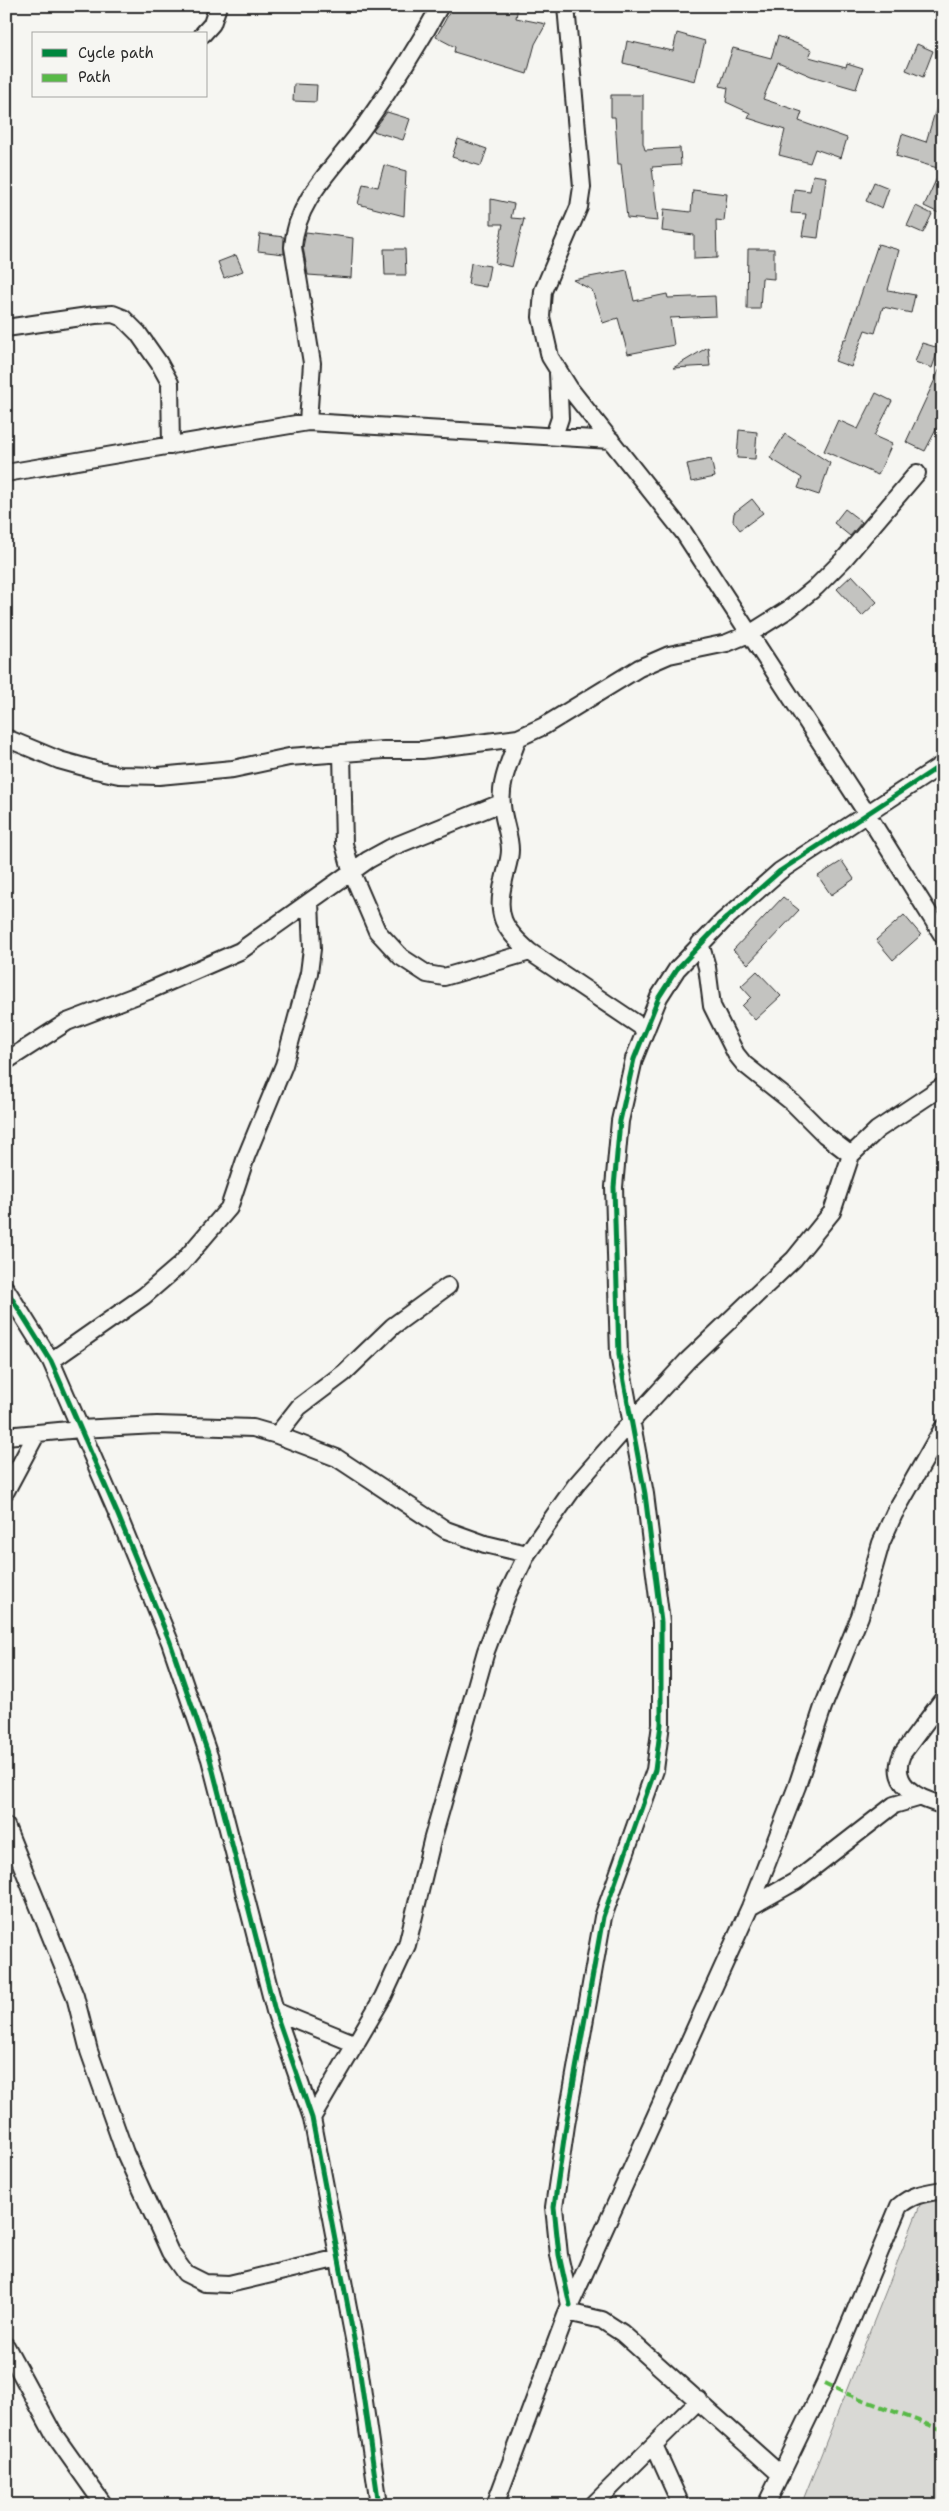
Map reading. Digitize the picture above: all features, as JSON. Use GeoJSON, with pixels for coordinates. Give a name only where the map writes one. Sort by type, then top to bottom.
{"type":"FeatureCollection","features":[{"type":"Feature","properties":{"kind":"street"},"geometry":{"type":"LineString","coordinates":[[205,32],[212,24],[218,6]]}},
{"type":"Feature","properties":{"kind":"street"},"geometry":{"type":"LineString","coordinates":[[308,422],[312,363],[293,247],[294,232],[313,193],[386,95],[416,49],[440,6]]}},
{"type":"Feature","properties":{"kind":"street"},"geometry":{"type":"LineString","coordinates":[[566,6],[582,187],[579,207],[544,291],[541,317],[550,356],[558,373],[684,534],[751,633],[943,936]]}},
{"type":"Feature","properties":{"kind":"street"},"geometry":{"type":"LineString","coordinates":[[6,328],[95,315],[113,314],[123,318],[138,333],[160,363],[170,383],[171,446]]}},
{"type":"Feature","properties":{"kind":"street"},"geometry":{"type":"LineString","coordinates":[[554,436],[560,418],[558,373]]}},
{"type":"Feature","properties":{"kind":"street"},"geometry":{"type":"LineString","coordinates":[[7,475],[308,422],[611,440]]}},
{"type":"Feature","properties":{"kind":"street"},"geometry":{"type":"LineString","coordinates":[[6,738],[59,760],[119,775],[192,775],[289,758],[342,753],[422,750],[518,738],[544,726],[639,668],[669,655],[727,643],[751,633],[789,609],[816,587],[844,559],[917,473]]}},
{"type":"Feature","properties":{"kind":"street"},"geometry":{"type":"LineString","coordinates":[[518,738],[503,786],[501,803],[510,850],[500,896],[499,912],[514,938],[530,952],[646,1030]]}},
{"type":"Feature","properties":{"kind":"street"},"geometry":{"type":"LineString","coordinates":[[342,753],[344,844],[352,873],[377,931],[400,957],[426,974],[444,977],[454,976],[530,952]]}},
{"type":"Feature","properties":{"kind":"street"},"geometry":{"type":"LineString","coordinates":[[568,2308],[559,2255],[554,2207],[566,2125],[603,1917],[654,1770],[661,1724],[661,1622],[645,1494],[619,1355],[614,1187],[620,1121],[634,1059],[659,997],[677,969],[722,921],[780,871],[943,764]]}},
{"type":"Feature","properties":{"kind":"street"},"geometry":{"type":"LineString","coordinates":[[8,1055],[67,1022],[148,991],[240,951],[368,860],[390,848],[501,803]]}},
{"type":"Feature","properties":{"kind":"street"},"geometry":{"type":"LineString","coordinates":[[51,1361],[144,1296],[181,1264],[229,1208],[246,1157],[284,1064],[309,973],[312,949],[310,902]]}},
{"type":"Feature","properties":{"kind":"street"},"geometry":{"type":"LineString","coordinates":[[700,943],[707,968],[712,1006],[736,1054],[744,1064],[793,1103],[825,1135],[851,1155]]}},
{"type":"Feature","properties":{"kind":"street"},"geometry":{"type":"LineString","coordinates":[[312,2118],[383,1997],[407,1945],[432,1841],[486,1650],[507,1595],[527,1554],[575,1486],[631,1422],[687,1361],[800,1252],[832,1212],[851,1155],[877,1130],[943,1086]]}},
{"type":"Feature","properties":{"kind":"street"},"geometry":{"type":"LineString","coordinates":[[277,1434],[299,1407],[344,1374],[393,1326],[448,1286]]}},
{"type":"Feature","properties":{"kind":"street"},"geometry":{"type":"LineString","coordinates":[[9,1300],[51,1361],[170,1642],[210,1759],[275,2011],[312,2118],[358,2360],[379,2505]]}},
{"type":"Feature","properties":{"kind":"street"},"geometry":{"type":"LineString","coordinates":[[6,1436],[80,1429],[156,1425],[253,1428],[277,1434],[337,1458],[446,1530],[485,1544],[527,1554]]}},
{"type":"Feature","properties":{"kind":"street"},"geometry":{"type":"LineString","coordinates":[[495,2505],[568,2308],[750,1907],[797,1786],[823,1707],[860,1616],[881,1543],[912,1482],[943,1428]]}},
{"type":"Feature","properties":{"kind":"street"},"geometry":{"type":"LineString","coordinates":[[6,1491],[37,1433]]}},
{"type":"Feature","properties":{"kind":"street"},"geometry":{"type":"LineString","coordinates":[[918,1798],[898,1775],[897,1764],[902,1754],[943,1699]]}},
{"type":"Feature","properties":{"kind":"street"},"geometry":{"type":"LineString","coordinates":[[750,1907],[804,1875],[894,1805],[918,1798],[943,1805]]}},
{"type":"Feature","properties":{"kind":"street"},"geometry":{"type":"LineString","coordinates":[[6,1826],[75,1996],[90,2051],[125,2153],[170,2252],[185,2273],[206,2283],[229,2284],[339,2258]]}},
{"type":"Feature","properties":{"kind":"street"},"geometry":{"type":"LineString","coordinates":[[275,2011],[356,2044]]}},
{"type":"Feature","properties":{"kind":"street"},"geometry":{"type":"LineString","coordinates":[[766,2505],[825,2383],[899,2206],[909,2197],[943,2190]]}},
{"type":"Feature","properties":{"kind":"street"},"geometry":{"type":"LineString","coordinates":[[568,2308],[602,2320],[622,2333],[781,2475]]}},
{"type":"Feature","properties":{"kind":"street"},"geometry":{"type":"LineString","coordinates":[[6,2346],[53,2433],[104,2505]]}},
{"type":"Feature","properties":{"kind":"street"},"geometry":{"type":"LineString","coordinates":[[593,2505],[698,2400]]}},
{"type":"Feature","properties":{"kind":"street"},"geometry":{"type":"LineString","coordinates":[[654,2444],[681,2505]]}},
{"type":"Feature","properties":{"kind":"shaded area"},"geometry":{"type":"Polygon","coordinates":[[[924,2195],[943,2201],[943,2505],[801,2505],[924,2195]]]}},
{"type":"Feature","properties":{"kind":"building"},"geometry":{"type":"Polygon","coordinates":[[[453,6],[518,6],[516,18],[546,24],[535,44],[527,74],[454,52],[455,47],[436,37],[453,6]]]}},
{"type":"Feature","properties":{"kind":"building"},"geometry":{"type":"Polygon","coordinates":[[[677,33],[705,41],[695,81],[623,63],[627,41],[673,51],[677,33]]]}},
{"type":"Feature","properties":{"kind":"building"},"geometry":{"type":"Polygon","coordinates":[[[778,36],[812,50],[809,57],[846,67],[847,63],[863,68],[856,89],[811,76],[778,62],[763,99],[802,112],[799,121],[847,138],[841,158],[815,149],[810,163],[779,155],[785,130],[748,118],[750,113],[726,102],[728,88],[720,86],[733,48],[771,58],[778,36]]]}},
{"type":"Feature","properties":{"kind":"building"},"geometry":{"type":"Polygon","coordinates":[[[917,44],[933,51],[923,77],[906,70],[917,44]]]}},
{"type":"Feature","properties":{"kind":"building"},"geometry":{"type":"Polygon","coordinates":[[[294,84],[317,85],[316,102],[293,101],[294,84]]]}},
{"type":"Feature","properties":{"kind":"building"},"geometry":{"type":"Polygon","coordinates":[[[611,95],[643,95],[643,143],[645,150],[680,148],[681,165],[652,167],[658,221],[627,218],[621,164],[618,164],[615,117],[611,117],[611,95]]]}},
{"type":"Feature","properties":{"kind":"building"},"geometry":{"type":"Polygon","coordinates":[[[939,99],[943,99],[943,215],[924,206],[941,169],[896,156],[902,134],[926,142],[939,99]]]}},
{"type":"Feature","properties":{"kind":"building"},"geometry":{"type":"Polygon","coordinates":[[[387,112],[410,119],[403,140],[373,131],[387,112]]]}},
{"type":"Feature","properties":{"kind":"building"},"geometry":{"type":"Polygon","coordinates":[[[458,139],[487,149],[481,166],[452,157],[458,139]]]}},
{"type":"Feature","properties":{"kind":"building"},"geometry":{"type":"Polygon","coordinates":[[[384,165],[406,171],[404,216],[358,204],[363,184],[378,187],[384,165]]]}},
{"type":"Feature","properties":{"kind":"building"},"geometry":{"type":"Polygon","coordinates":[[[813,175],[826,177],[818,238],[802,236],[806,214],[791,213],[794,189],[810,191],[813,175]]]}},
{"type":"Feature","properties":{"kind":"building"},"geometry":{"type":"Polygon","coordinates":[[[874,182],[889,188],[882,208],[866,201],[874,182]]]}},
{"type":"Feature","properties":{"kind":"building"},"geometry":{"type":"Polygon","coordinates":[[[693,190],[727,194],[724,221],[716,220],[717,258],[694,259],[694,235],[662,231],[664,209],[691,212],[693,190]]]}},
{"type":"Feature","properties":{"kind":"building"},"geometry":{"type":"Polygon","coordinates":[[[491,199],[514,204],[511,218],[524,219],[512,267],[495,263],[503,224],[491,224],[491,199]]]}},
{"type":"Feature","properties":{"kind":"building"},"geometry":{"type":"Polygon","coordinates":[[[916,206],[932,214],[923,233],[907,226],[916,206]]]}},
{"type":"Feature","properties":{"kind":"building"},"geometry":{"type":"Polygon","coordinates":[[[306,232],[353,238],[351,278],[308,275],[303,247],[306,232]]]}},
{"type":"Feature","properties":{"kind":"building"},"geometry":{"type":"Polygon","coordinates":[[[260,234],[284,237],[284,254],[258,251],[260,234]]]}},
{"type":"Feature","properties":{"kind":"building"},"geometry":{"type":"Polygon","coordinates":[[[878,244],[899,250],[888,290],[915,295],[911,313],[883,307],[875,333],[865,330],[851,367],[835,361],[844,339],[846,339],[878,244]]]}},
{"type":"Feature","properties":{"kind":"building"},"geometry":{"type":"Polygon","coordinates":[[[384,249],[405,249],[406,275],[385,275],[384,249]]]}},
{"type":"Feature","properties":{"kind":"building"},"geometry":{"type":"Polygon","coordinates":[[[748,249],[774,249],[774,279],[762,278],[760,309],[747,309],[748,249]]]}},
{"type":"Feature","properties":{"kind":"building"},"geometry":{"type":"Polygon","coordinates":[[[236,255],[243,271],[224,278],[218,262],[236,255]]]}},
{"type":"Feature","properties":{"kind":"building"},"geometry":{"type":"Polygon","coordinates":[[[471,263],[490,266],[486,287],[468,284],[471,263]]]}},
{"type":"Feature","properties":{"kind":"building"},"geometry":{"type":"Polygon","coordinates":[[[627,270],[634,301],[667,294],[668,298],[715,296],[716,316],[670,318],[674,345],[628,354],[618,318],[603,323],[592,290],[573,280],[627,270]]]}},
{"type":"Feature","properties":{"kind":"building"},"geometry":{"type":"Polygon","coordinates":[[[922,343],[939,348],[932,368],[915,362],[922,343]]]}},
{"type":"Feature","properties":{"kind":"building"},"geometry":{"type":"Polygon","coordinates":[[[708,347],[710,366],[673,368],[708,347]]]}},
{"type":"Feature","properties":{"kind":"building"},"geometry":{"type":"Polygon","coordinates":[[[943,362],[943,416],[925,451],[906,442],[943,362]]]}},
{"type":"Feature","properties":{"kind":"building"},"geometry":{"type":"Polygon","coordinates":[[[876,393],[892,401],[874,436],[892,444],[878,475],[824,451],[838,420],[858,429],[876,393]]]}},
{"type":"Feature","properties":{"kind":"building"},"geometry":{"type":"Polygon","coordinates":[[[739,430],[757,432],[755,459],[737,458],[739,430]]]}},
{"type":"Feature","properties":{"kind":"building"},"geometry":{"type":"Polygon","coordinates":[[[785,434],[830,463],[819,495],[798,488],[802,478],[770,458],[785,434]]]}},
{"type":"Feature","properties":{"kind":"building"},"geometry":{"type":"Polygon","coordinates":[[[711,459],[715,477],[691,482],[687,464],[711,459]]]}},
{"type":"Feature","properties":{"kind":"building"},"geometry":{"type":"Polygon","coordinates":[[[752,499],[763,513],[740,530],[733,521],[734,513],[752,499]]]}},
{"type":"Feature","properties":{"kind":"building"},"geometry":{"type":"Polygon","coordinates":[[[845,509],[862,522],[850,536],[834,523],[845,509]]]}},
{"type":"Feature","properties":{"kind":"building"},"geometry":{"type":"Polygon","coordinates":[[[852,575],[877,602],[862,616],[837,589],[852,575]]]}},
{"type":"Feature","properties":{"kind":"building"},"geometry":{"type":"Polygon","coordinates":[[[842,861],[854,879],[831,895],[818,876],[842,861]]]}},
{"type":"Feature","properties":{"kind":"building"},"geometry":{"type":"Polygon","coordinates":[[[783,897],[799,910],[748,964],[733,950],[783,897]]]}},
{"type":"Feature","properties":{"kind":"building"},"geometry":{"type":"Polygon","coordinates":[[[904,915],[921,935],[893,960],[876,940],[904,915]]]}},
{"type":"Feature","properties":{"kind":"building"},"geometry":{"type":"Polygon","coordinates":[[[757,971],[781,996],[755,1020],[742,1006],[751,997],[741,986],[757,971]]]}},
{"type":"Feature","properties":{"kind":"marked path"},"geometry":{"type":"LineString","coordinates":[[825,2383],[845,2393],[943,2430]]}},
{"type":"Feature","properties":{"kind":"cycle path"},"geometry":{"type":"LineString","coordinates":[[570,2305],[559,2255],[554,2207],[566,2125],[603,1917],[655,1770],[661,1724],[661,1622],[645,1494],[619,1355],[614,1187],[620,1121],[634,1059],[659,997],[677,969],[723,921],[780,871],[943,764]]}},
{"type":"Feature","properties":{"kind":"cycle path"},"geometry":{"type":"LineString","coordinates":[[6,1289],[51,1361],[118,1515],[170,1642],[210,1759],[275,2011],[312,2118],[358,2360],[379,2505]]}}]}
